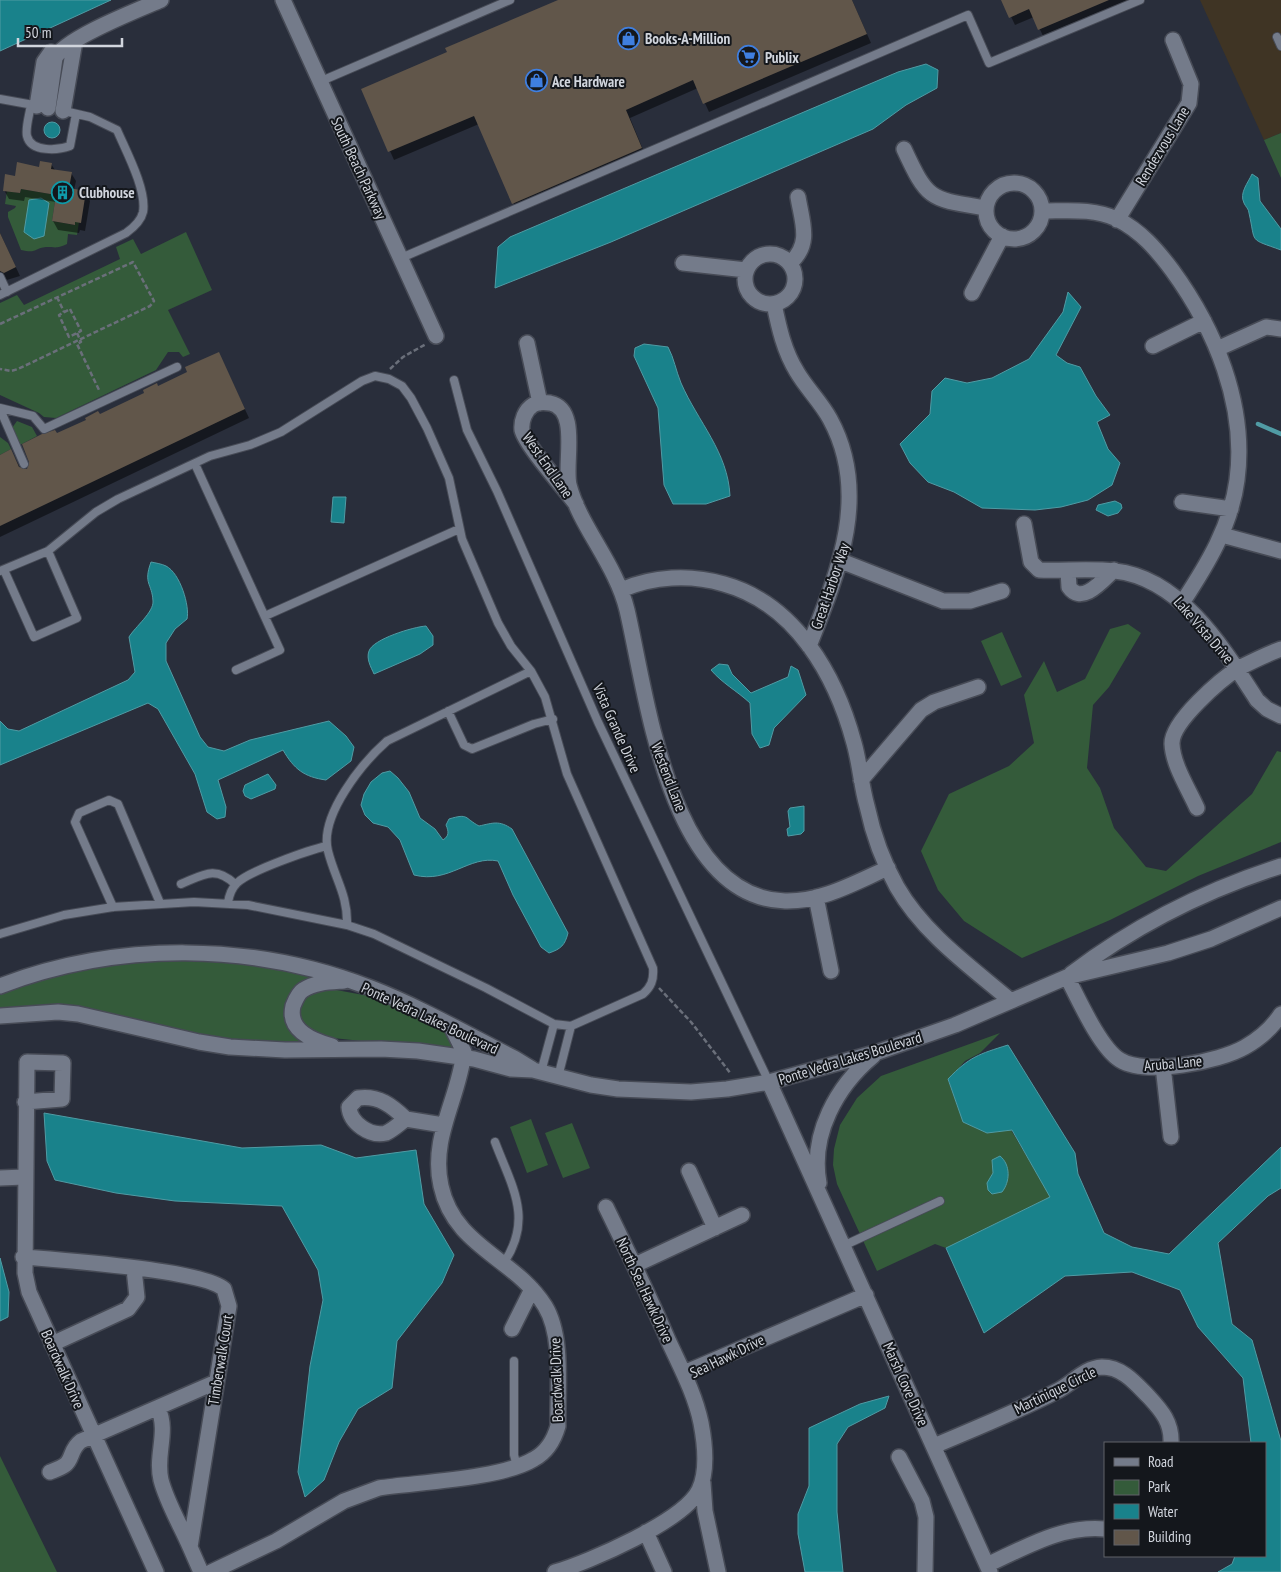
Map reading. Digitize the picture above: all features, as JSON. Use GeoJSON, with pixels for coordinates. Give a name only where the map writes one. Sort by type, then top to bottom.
{"type":"FeatureCollection","features":[{"type":"Feature","properties":{"kind":"street"},"geometry":{"type":"LineString","coordinates":[[51,108],[44,62],[50,52],[161,0]]}},
{"type":"Feature","properties":{"kind":"street","name":"South Beach Parkway"},"geometry":{"type":"LineString","coordinates":[[282,0],[401,258],[431,340]]}},
{"type":"Feature","properties":{"kind":"street","name":"Rendezvous Lane"},"geometry":{"type":"LineString","coordinates":[[1118,220],[1189,103],[1192,94],[1190,80],[1173,40]]}},
{"type":"Feature","properties":{"kind":"street"},"geometry":{"type":"LineString","coordinates":[[51,108],[75,41]]}},
{"type":"Feature","properties":{"kind":"street"},"geometry":{"type":"LineString","coordinates":[[904,149],[919,181],[924,189],[934,197],[986,208]]}},
{"type":"Feature","properties":{"kind":"street"},"geometry":{"type":"LineString","coordinates":[[1007,183],[1018,183],[1028,186],[1036,193],[1041,201],[1042,211],[1040,222],[1028,236],[1017,239],[1002,236],[988,223],[986,208],[991,194],[998,187],[1007,183]]}},
{"type":"Feature","properties":{"kind":"street"},"geometry":{"type":"LineString","coordinates":[[790,263],[798,255],[804,239],[798,197]]}},
{"type":"Feature","properties":{"kind":"street"},"geometry":{"type":"LineString","coordinates":[[1042,211],[1084,211],[1105,214],[1140,234],[1156,248],[1188,291],[1217,349],[1232,394],[1237,424],[1237,480],[1222,535],[1203,572],[1182,604]]}},
{"type":"Feature","properties":{"kind":"street"},"geometry":{"type":"LineString","coordinates":[[972,293],[1002,236]]}},
{"type":"Feature","properties":{"kind":"street"},"geometry":{"type":"LineString","coordinates":[[764,254],[774,254],[790,263],[796,279],[794,288],[782,301],[774,304],[758,301],[751,296],[746,288],[746,270],[756,258],[764,254]]}},
{"type":"Feature","properties":{"kind":"street"},"geometry":{"type":"LineString","coordinates":[[683,263],[746,270]]}},
{"type":"Feature","properties":{"kind":"street","name":"Great Harbor Way"},"geometry":{"type":"LineString","coordinates":[[774,304],[788,356],[798,374],[830,417],[847,462],[850,508],[841,561],[809,646],[833,684],[846,716],[855,745],[861,780],[875,836],[888,868],[914,912],[934,934],[1011,1001]]}},
{"type":"Feature","properties":{"kind":"street"},"geometry":{"type":"LineString","coordinates":[[1153,346],[1204,321]]}},
{"type":"Feature","properties":{"kind":"street"},"geometry":{"type":"LineString","coordinates":[[1217,349],[1266,327],[1281,328]]}},
{"type":"Feature","properties":{"kind":"street"},"geometry":{"type":"LineString","coordinates":[[527,343],[540,403],[554,404],[567,417],[569,428],[567,467],[576,504]]}},
{"type":"Feature","properties":{"kind":"street","name":"West End Lane"},"geometry":{"type":"LineString","coordinates":[[540,403],[527,411],[522,420],[525,437],[576,504]]}},
{"type":"Feature","properties":{"kind":"street"},"geometry":{"type":"LineString","coordinates":[[1182,502],[1230,509]]}},
{"type":"Feature","properties":{"kind":"street","name":"Westend Lane"},"geometry":{"type":"LineString","coordinates":[[576,504],[621,590],[657,749],[684,815],[702,852],[721,874],[749,892],[784,901],[816,897],[842,889],[888,868]]}},
{"type":"Feature","properties":{"kind":"street","name":"Lake Vista Drive"},"geometry":{"type":"LineString","coordinates":[[1024,524],[1031,562],[1039,570],[1114,570],[1134,574],[1152,581],[1170,592],[1212,635],[1257,700],[1281,716]]}},
{"type":"Feature","properties":{"kind":"street"},"geometry":{"type":"LineString","coordinates":[[1222,535],[1281,551]]}},
{"type":"Feature","properties":{"kind":"street"},"geometry":{"type":"LineString","coordinates":[[841,561],[943,601],[970,601],[1002,591]]}},
{"type":"Feature","properties":{"kind":"street"},"geometry":{"type":"LineString","coordinates":[[1068,571],[1069,587],[1077,593],[1083,594],[1091,590],[1114,570]]}},
{"type":"Feature","properties":{"kind":"street"},"geometry":{"type":"LineString","coordinates":[[621,590],[652,580],[674,578],[694,578],[732,586],[768,604],[794,627],[809,646]]}},
{"type":"Feature","properties":{"kind":"street"},"geometry":{"type":"LineString","coordinates":[[1197,808],[1177,762],[1172,744],[1176,727],[1190,711],[1237,670],[1281,649]]}},
{"type":"Feature","properties":{"kind":"street"},"geometry":{"type":"LineString","coordinates":[[861,780],[921,710],[934,702],[978,687]]}},
{"type":"Feature","properties":{"kind":"street","name":"Ponte Vedra Lakes Boulevard"},"geometry":{"type":"LineString","coordinates":[[1067,977],[1100,954],[1162,916],[1204,894],[1281,866]]}},
{"type":"Feature","properties":{"kind":"street"},"geometry":{"type":"LineString","coordinates":[[816,897],[831,971]]}},
{"type":"Feature","properties":{"kind":"street","name":"Ponte Vedra Lakes Boulevard"},"geometry":{"type":"LineString","coordinates":[[0,1016],[24,1013],[72,1014],[230,1047],[285,1050],[418,1051],[537,1071],[609,1088],[655,1092],[691,1092],[769,1082],[878,1052],[955,1025],[1067,977],[1168,953],[1211,939],[1281,908]]}},
{"type":"Feature","properties":{"kind":"street","name":"Ponte Vedra Lakes Boulevard"},"geometry":{"type":"LineString","coordinates":[[0,986],[49,970],[89,961],[126,956],[186,953],[236,955],[283,962],[319,970],[400,1000],[537,1071]]}},
{"type":"Feature","properties":{"kind":"street","name":"Aruba Lane"},"geometry":{"type":"LineString","coordinates":[[1067,977],[1089,1018],[1111,1053],[1133,1066],[1163,1066],[1224,1056],[1244,1048],[1264,1034],[1281,1014]]}},
{"type":"Feature","properties":{"kind":"street"},"geometry":{"type":"LineString","coordinates":[[343,1049],[308,1038],[299,1030],[292,1009],[301,991],[311,986],[351,981]]}},
{"type":"Feature","properties":{"kind":"street"},"geometry":{"type":"LineString","coordinates":[[450,1026],[462,1046],[463,1058]]}},
{"type":"Feature","properties":{"kind":"street","name":"Marsh Cove Drive"},"geometry":{"type":"LineString","coordinates":[[822,1197],[817,1158],[826,1119],[847,1083],[878,1052]]}},
{"type":"Feature","properties":{"kind":"street","name":"Boardwalk Drive"},"geometry":{"type":"LineString","coordinates":[[211,1572],[276,1541],[361,1493],[379,1488],[496,1472],[534,1459],[549,1447],[558,1426],[557,1344],[546,1307],[532,1289],[468,1236],[453,1217],[445,1202],[438,1169],[443,1125],[463,1058]]}},
{"type":"Feature","properties":{"kind":"street"},"geometry":{"type":"LineString","coordinates":[[1163,1066],[1171,1137]]}},
{"type":"Feature","properties":{"kind":"street","name":"Marsh Cove Drive"},"geometry":{"type":"LineString","coordinates":[[769,1082],[989,1568]]}},
{"type":"Feature","properties":{"kind":"street","name":"Boardwalk Drive"},"geometry":{"type":"LineString","coordinates":[[25,1102],[23,1257],[29,1292],[156,1572]]}},
{"type":"Feature","properties":{"kind":"street"},"geometry":{"type":"LineString","coordinates":[[406,1119],[443,1125]]}},
{"type":"Feature","properties":{"kind":"street"},"geometry":{"type":"LineString","coordinates":[[689,1171],[715,1228]]}},
{"type":"Feature","properties":{"kind":"street"},"geometry":{"type":"LineString","coordinates":[[0,1178],[24,1177]]}},
{"type":"Feature","properties":{"kind":"street","name":"North Sea Hawk Drive"},"geometry":{"type":"LineString","coordinates":[[606,1208],[635,1265],[684,1373]]}},
{"type":"Feature","properties":{"kind":"street"},"geometry":{"type":"LineString","coordinates":[[635,1265],[742,1215]]}},
{"type":"Feature","properties":{"kind":"street","name":"Timberwalk Court"},"geometry":{"type":"LineString","coordinates":[[23,1257],[134,1269],[213,1282],[224,1289],[229,1306],[190,1548]]}},
{"type":"Feature","properties":{"kind":"street"},"geometry":{"type":"LineString","coordinates":[[52,1344],[128,1310],[137,1297],[134,1269]]}},
{"type":"Feature","properties":{"kind":"street"},"geometry":{"type":"LineString","coordinates":[[512,1329],[532,1289]]}},
{"type":"Feature","properties":{"kind":"street","name":"Sea Hawk Drive"},"geometry":{"type":"LineString","coordinates":[[555,1572],[569,1568],[646,1532],[690,1504],[698,1492],[703,1478],[704,1448],[701,1423],[684,1373],[866,1295]]}},
{"type":"Feature","properties":{"kind":"street","name":"Martinique Circle"},"geometry":{"type":"LineString","coordinates":[[934,1446],[1061,1389],[1079,1375],[1091,1369],[1102,1367],[1113,1369],[1128,1377],[1161,1410],[1168,1421],[1172,1442]]}},
{"type":"Feature","properties":{"kind":"street"},"geometry":{"type":"LineString","coordinates":[[50,1472],[65,1465],[70,1460],[74,1446],[93,1435],[216,1382]]}},
{"type":"Feature","properties":{"kind":"street"},"geometry":{"type":"LineString","coordinates":[[158,1408],[164,1428],[159,1467],[161,1480],[201,1572]]}},
{"type":"Feature","properties":{"kind":"street"},"geometry":{"type":"LineString","coordinates":[[899,1457],[922,1501],[926,1518],[925,1572]]}},
{"type":"Feature","properties":{"kind":"street"},"geometry":{"type":"LineString","coordinates":[[703,1478],[705,1510],[718,1572]]}},
{"type":"Feature","properties":{"kind":"street"},"geometry":{"type":"LineString","coordinates":[[989,1568],[1059,1532],[1089,1528],[1104,1529]]}},
{"type":"Feature","properties":{"kind":"street"},"geometry":{"type":"LineString","coordinates":[[646,1532],[664,1572]]}},
{"type":"Feature","properties":{"kind":"lane"},"geometry":{"type":"LineString","coordinates":[[319,82],[510,0]]}},
{"type":"Feature","properties":{"kind":"lane"},"geometry":{"type":"LineString","coordinates":[[401,258],[968,15],[989,63],[1140,0]]}},
{"type":"Feature","properties":{"kind":"lane"},"geometry":{"type":"LineString","coordinates":[[1277,37],[1281,46]]}},
{"type":"Feature","properties":{"kind":"lane"},"geometry":{"type":"LineString","coordinates":[[0,100],[51,108],[90,117],[117,130],[143,197],[143,214],[136,225],[126,233],[3,293],[0,277]]}},
{"type":"Feature","properties":{"kind":"lane"},"geometry":{"type":"LineString","coordinates":[[51,108],[70,146],[61,149],[44,148],[31,144],[26,136],[51,108]]}},
{"type":"Feature","properties":{"kind":"lane"},"geometry":{"type":"LineString","coordinates":[[0,408],[33,416],[44,429],[177,367]]}},
{"type":"Feature","properties":{"kind":"lane"},"geometry":{"type":"LineString","coordinates":[[0,934],[64,915],[113,907],[160,903],[228,903],[273,909],[347,925],[421,956],[554,1024],[571,1026],[643,994],[653,981],[653,968],[567,774],[545,697],[531,671],[498,623],[459,529],[449,478],[415,406],[402,386],[375,376],[356,385],[281,432],[194,464],[118,499],[96,512],[48,551],[2,571],[34,637],[77,618],[48,551]]}},
{"type":"Feature","properties":{"kind":"lane","name":"Vista Grande Drive"},"geometry":{"type":"LineString","coordinates":[[454,380],[467,430],[501,500],[602,731],[769,1082]]}},
{"type":"Feature","properties":{"kind":"lane"},"geometry":{"type":"LineString","coordinates":[[0,408],[24,464]]}},
{"type":"Feature","properties":{"kind":"lane"},"geometry":{"type":"LineString","coordinates":[[194,464],[280,650],[236,670]]}},
{"type":"Feature","properties":{"kind":"lane"},"geometry":{"type":"LineString","coordinates":[[265,616],[459,529]]}},
{"type":"Feature","properties":{"kind":"lane"},"geometry":{"type":"LineString","coordinates":[[347,925],[346,899],[327,846],[329,818],[335,806],[376,751],[395,736],[512,682],[531,671]]}},
{"type":"Feature","properties":{"kind":"lane"},"geometry":{"type":"LineString","coordinates":[[448,711],[464,745],[472,749],[534,724],[552,719]]}},
{"type":"Feature","properties":{"kind":"lane"},"geometry":{"type":"LineString","coordinates":[[113,907],[75,822],[79,813],[108,800],[118,804],[160,903]]}},
{"type":"Feature","properties":{"kind":"lane"},"geometry":{"type":"LineString","coordinates":[[228,903],[229,893],[240,880],[299,854],[327,846]]}},
{"type":"Feature","properties":{"kind":"lane"},"geometry":{"type":"LineString","coordinates":[[181,884],[206,874],[218,873],[226,876],[235,884]]}},
{"type":"Feature","properties":{"kind":"lane"},"geometry":{"type":"LineString","coordinates":[[537,1071],[554,1024]]}},
{"type":"Feature","properties":{"kind":"lane"},"geometry":{"type":"LineString","coordinates":[[558,1077],[571,1026]]}},
{"type":"Feature","properties":{"kind":"lane"},"geometry":{"type":"LineString","coordinates":[[495,1142],[515,1196],[520,1222],[516,1240],[503,1264]]}},
{"type":"Feature","properties":{"kind":"lane"},"geometry":{"type":"LineString","coordinates":[[844,1246],[940,1201]]}},
{"type":"Feature","properties":{"kind":"lane"},"geometry":{"type":"LineString","coordinates":[[514,1361],[514,1455],[517,1466]]}},
{"type":"Feature","properties":{"kind":"path"},"geometry":{"type":"LineString","coordinates":[[0,324],[133,262],[137,266],[154,304],[15,370],[0,369]]}},
{"type":"Feature","properties":{"kind":"path"},"geometry":{"type":"LineString","coordinates":[[57,297],[65,312]]}},
{"type":"Feature","properties":{"kind":"path"},"geometry":{"type":"LineString","coordinates":[[70,309],[81,331],[77,333],[69,337],[59,315],[70,309]]}},
{"type":"Feature","properties":{"kind":"path"},"geometry":{"type":"LineString","coordinates":[[77,333],[81,342],[77,344],[102,396]]}},
{"type":"Feature","properties":{"kind":"path"},"geometry":{"type":"LineString","coordinates":[[380,378],[403,357],[431,340]]}},
{"type":"Feature","properties":{"kind":"path"},"geometry":{"type":"LineString","coordinates":[[653,981],[707,1041],[741,1087]]}},
{"type":"Feature","properties":{"kind":"shaded area"},"geometry":{"type":"Polygon","coordinates":[[[1200,0],[1281,0],[1281,133],[1264,140],[1200,0]]]}},
{"type":"Feature","properties":{"kind":"green space"},"geometry":{"type":"Polygon","coordinates":[[[1281,133],[1281,178],[1264,140],[1281,133]]]}},
{"type":"Feature","properties":{"kind":"green space"},"geometry":{"type":"Polygon","coordinates":[[[21,189],[56,195],[52,221],[74,225],[75,222],[79,222],[77,235],[68,234],[67,244],[60,247],[46,247],[33,251],[21,250],[8,217],[8,212],[16,206],[5,204],[7,191],[20,193],[21,189]]]}},
{"type":"Feature","properties":{"kind":"green space"},"geometry":{"type":"Polygon","coordinates":[[[186,232],[212,290],[168,310],[190,354],[183,357],[179,352],[168,352],[156,370],[56,418],[44,417],[0,395],[0,303],[17,295],[24,305],[120,259],[116,247],[133,239],[141,254],[186,232]]]}},
{"type":"Feature","properties":{"kind":"green space"},"geometry":{"type":"Polygon","coordinates":[[[17,421],[32,427],[37,436],[20,445],[12,428],[17,421]]]}},
{"type":"Feature","properties":{"kind":"green space"},"geometry":{"type":"Polygon","coordinates":[[[0,437],[8,443],[11,449],[0,455],[0,437]]]}},
{"type":"Feature","properties":{"kind":"green space"},"geometry":{"type":"Polygon","coordinates":[[[1128,624],[1141,633],[1109,687],[1093,705],[1087,768],[1100,788],[1114,828],[1146,867],[1166,871],[1252,794],[1277,751],[1281,752],[1281,842],[1198,876],[1110,920],[1022,958],[964,921],[938,890],[921,851],[949,794],[1009,766],[1034,743],[1024,695],[1044,661],[1057,692],[1085,679],[1110,629],[1128,624]]]}},
{"type":"Feature","properties":{"kind":"green space"},"geometry":{"type":"Polygon","coordinates":[[[1002,632],[1022,677],[1001,686],[981,641],[1002,632]]]}},
{"type":"Feature","properties":{"kind":"green space"},"geometry":{"type":"Polygon","coordinates":[[[155,958],[236,960],[322,977],[305,980],[292,992],[306,1045],[196,1037],[0,1011],[0,991],[50,975],[155,958]]]}},
{"type":"Feature","properties":{"kind":"green space"},"geometry":{"type":"Polygon","coordinates":[[[331,989],[385,999],[441,1026],[459,1051],[323,1037],[314,1033],[301,1021],[301,1006],[306,997],[311,994],[331,989]]]}},
{"type":"Feature","properties":{"kind":"green space"},"geometry":{"type":"Polygon","coordinates":[[[1000,1033],[980,1053],[965,1061],[948,1080],[963,1122],[987,1133],[1011,1130],[1051,1197],[946,1248],[935,1244],[877,1271],[837,1184],[833,1165],[834,1149],[840,1125],[857,1098],[881,1076],[1000,1033]]]}},
{"type":"Feature","properties":{"kind":"green space"},"geometry":{"type":"Polygon","coordinates":[[[531,1119],[548,1165],[527,1173],[510,1127],[531,1119]]]}},
{"type":"Feature","properties":{"kind":"green space"},"geometry":{"type":"Polygon","coordinates":[[[572,1123],[590,1168],[563,1178],[545,1133],[572,1123]]]}},
{"type":"Feature","properties":{"kind":"green space"},"geometry":{"type":"Polygon","coordinates":[[[0,1456],[57,1572],[0,1572],[0,1456]]]}},
{"type":"Feature","properties":{"kind":"water"},"geometry":{"type":"Polygon","coordinates":[[[0,0],[111,0],[0,51],[0,0]]]}},
{"type":"Feature","properties":{"kind":"water"},"geometry":{"type":"Polygon","coordinates":[[[926,64],[938,70],[937,88],[906,105],[873,129],[611,242],[495,288],[498,247],[510,237],[898,72],[926,64]]]}},
{"type":"Feature","properties":{"kind":"water"},"geometry":{"type":"Polygon","coordinates":[[[52,122],[58,124],[60,130],[58,136],[52,138],[46,136],[44,130],[46,124],[52,122]]]}},
{"type":"Feature","properties":{"kind":"water"},"geometry":{"type":"Polygon","coordinates":[[[1252,174],[1258,178],[1260,201],[1281,229],[1281,250],[1255,239],[1249,212],[1243,199],[1245,188],[1252,174]]]}},
{"type":"Feature","properties":{"kind":"water"},"geometry":{"type":"Polygon","coordinates":[[[41,198],[49,203],[44,236],[34,239],[24,232],[29,200],[41,198]]]}},
{"type":"Feature","properties":{"kind":"water"},"geometry":{"type":"Polygon","coordinates":[[[1068,292],[1081,307],[1056,355],[1067,363],[1080,367],[1096,396],[1110,415],[1097,422],[1108,449],[1120,463],[1112,485],[1088,500],[1061,507],[1035,510],[982,508],[954,492],[928,482],[910,463],[900,444],[930,414],[932,391],[945,378],[967,383],[992,378],[1029,359],[1063,312],[1068,292]]]}},
{"type":"Feature","properties":{"kind":"water"},"geometry":{"type":"Polygon","coordinates":[[[644,344],[668,347],[681,383],[724,465],[730,496],[706,504],[673,504],[664,485],[658,408],[634,356],[635,348],[644,344]]]}},
{"type":"Feature","properties":{"kind":"water"},"geometry":{"type":"Polygon","coordinates":[[[333,497],[346,497],[344,523],[331,522],[333,497]]]}},
{"type":"Feature","properties":{"kind":"water"},"geometry":{"type":"Polygon","coordinates":[[[1115,501],[1121,504],[1122,508],[1118,513],[1108,516],[1096,510],[1098,505],[1115,501]]]}},
{"type":"Feature","properties":{"kind":"water"},"geometry":{"type":"Polygon","coordinates":[[[151,562],[164,565],[171,570],[176,575],[183,590],[188,613],[187,619],[175,629],[166,643],[166,661],[200,737],[208,747],[224,751],[250,740],[329,721],[346,736],[354,747],[351,761],[326,780],[312,777],[300,771],[283,750],[218,780],[226,807],[225,817],[217,819],[207,812],[195,774],[158,709],[148,703],[0,765],[0,721],[8,729],[19,731],[128,680],[135,672],[129,637],[153,605],[148,579],[151,562]]]}},
{"type":"Feature","properties":{"kind":"water"},"geometry":{"type":"Polygon","coordinates":[[[426,626],[433,636],[433,645],[420,654],[374,674],[368,657],[372,647],[394,634],[426,626]]]}},
{"type":"Feature","properties":{"kind":"water"},"geometry":{"type":"Polygon","coordinates":[[[719,664],[728,665],[732,674],[751,693],[788,677],[791,666],[798,670],[806,695],[774,728],[769,745],[760,748],[752,734],[750,703],[711,670],[719,664]]]}},
{"type":"Feature","properties":{"kind":"water"},"geometry":{"type":"Polygon","coordinates":[[[390,771],[409,792],[420,818],[435,829],[443,840],[448,834],[446,825],[449,819],[460,816],[466,817],[479,826],[500,823],[512,829],[568,933],[562,946],[549,953],[541,947],[513,895],[498,861],[478,862],[438,876],[414,875],[400,840],[388,827],[373,823],[365,815],[361,805],[364,794],[371,782],[382,773],[390,771]]]}},
{"type":"Feature","properties":{"kind":"water"},"geometry":{"type":"Polygon","coordinates":[[[268,774],[276,785],[275,789],[251,799],[245,796],[243,791],[245,785],[268,774]]]}},
{"type":"Feature","properties":{"kind":"water"},"geometry":{"type":"Polygon","coordinates":[[[804,806],[804,831],[801,834],[788,836],[787,829],[790,827],[788,811],[790,808],[804,806]]]}},
{"type":"Feature","properties":{"kind":"water"},"geometry":{"type":"Polygon","coordinates":[[[1008,1045],[1075,1153],[1078,1174],[1104,1233],[1132,1247],[1169,1254],[1281,1147],[1281,1188],[1268,1196],[1218,1243],[1232,1324],[1252,1340],[1281,1441],[1281,1572],[1218,1572],[1232,1564],[1235,1557],[1266,1557],[1266,1442],[1251,1442],[1243,1378],[1198,1327],[1180,1290],[1132,1272],[1065,1276],[984,1333],[946,1248],[1050,1197],[1012,1130],[987,1133],[963,1122],[948,1079],[969,1061],[989,1051],[1008,1045]]]}},
{"type":"Feature","properties":{"kind":"water"},"geometry":{"type":"Polygon","coordinates":[[[44,1113],[242,1148],[321,1145],[356,1158],[416,1150],[424,1204],[454,1255],[442,1283],[397,1341],[392,1388],[358,1409],[339,1442],[324,1480],[305,1497],[298,1472],[310,1366],[323,1300],[318,1270],[282,1206],[175,1201],[116,1193],[55,1180],[47,1161],[44,1113]]]}},
{"type":"Feature","properties":{"kind":"water"},"geometry":{"type":"Polygon","coordinates":[[[1000,1156],[1008,1169],[1008,1179],[1002,1192],[992,1194],[988,1190],[987,1183],[993,1173],[992,1160],[1000,1156]]]}},
{"type":"Feature","properties":{"kind":"water"},"geometry":{"type":"Polygon","coordinates":[[[0,1258],[9,1292],[8,1317],[0,1321],[0,1258]]]}},
{"type":"Feature","properties":{"kind":"water"},"geometry":{"type":"Polygon","coordinates":[[[889,1396],[885,1408],[848,1427],[837,1444],[837,1512],[843,1572],[805,1572],[798,1534],[798,1514],[809,1486],[809,1428],[860,1404],[889,1396]]]}},
{"type":"Feature","properties":{"kind":"building"},"geometry":{"type":"Polygon","coordinates":[[[558,0],[852,0],[867,34],[703,104],[693,80],[626,110],[642,148],[512,204],[474,116],[388,152],[361,89],[447,52],[445,48],[558,0]]]}},
{"type":"Feature","properties":{"kind":"building"},"geometry":{"type":"Polygon","coordinates":[[[1001,0],[1109,0],[1038,30],[1029,9],[1009,18],[1001,0]]]}},
{"type":"Feature","properties":{"kind":"building","name":"Clubhouse"},"geometry":{"type":"Polygon","coordinates":[[[40,161],[52,163],[51,169],[72,172],[69,188],[86,191],[81,223],[75,222],[75,225],[52,221],[56,195],[21,189],[20,193],[3,191],[5,174],[15,176],[17,162],[39,167],[40,161]]]}},
{"type":"Feature","properties":{"kind":"building"},"geometry":{"type":"Polygon","coordinates":[[[0,233],[16,267],[4,273],[0,271],[0,233]]]}},
{"type":"Feature","properties":{"kind":"building"},"geometry":{"type":"Polygon","coordinates":[[[219,352],[245,409],[0,526],[0,455],[11,449],[19,467],[27,469],[29,462],[22,444],[42,434],[55,430],[57,433],[86,420],[85,418],[98,411],[100,414],[144,393],[143,390],[157,383],[158,386],[187,372],[185,367],[219,352]]]}},
{"type":"Feature","properties":{"kind":"waterway"},"geometry":{"type":"LineString","coordinates":[[1258,424],[1281,434]]}},
{"type":"Feature","properties":{"kind":"place","name":"Books-A-Million"},"geometry":{"type":"Point","coordinates":[629,38]}},
{"type":"Feature","properties":{"kind":"place","name":"Publix"},"geometry":{"type":"Point","coordinates":[749,57]}},
{"type":"Feature","properties":{"kind":"place","name":"Ace Hardware"},"geometry":{"type":"Point","coordinates":[536,81]}},
{"type":"Feature","properties":{"kind":"place","name":"Clubhouse"},"geometry":{"type":"Point","coordinates":[63,192]}}]}
